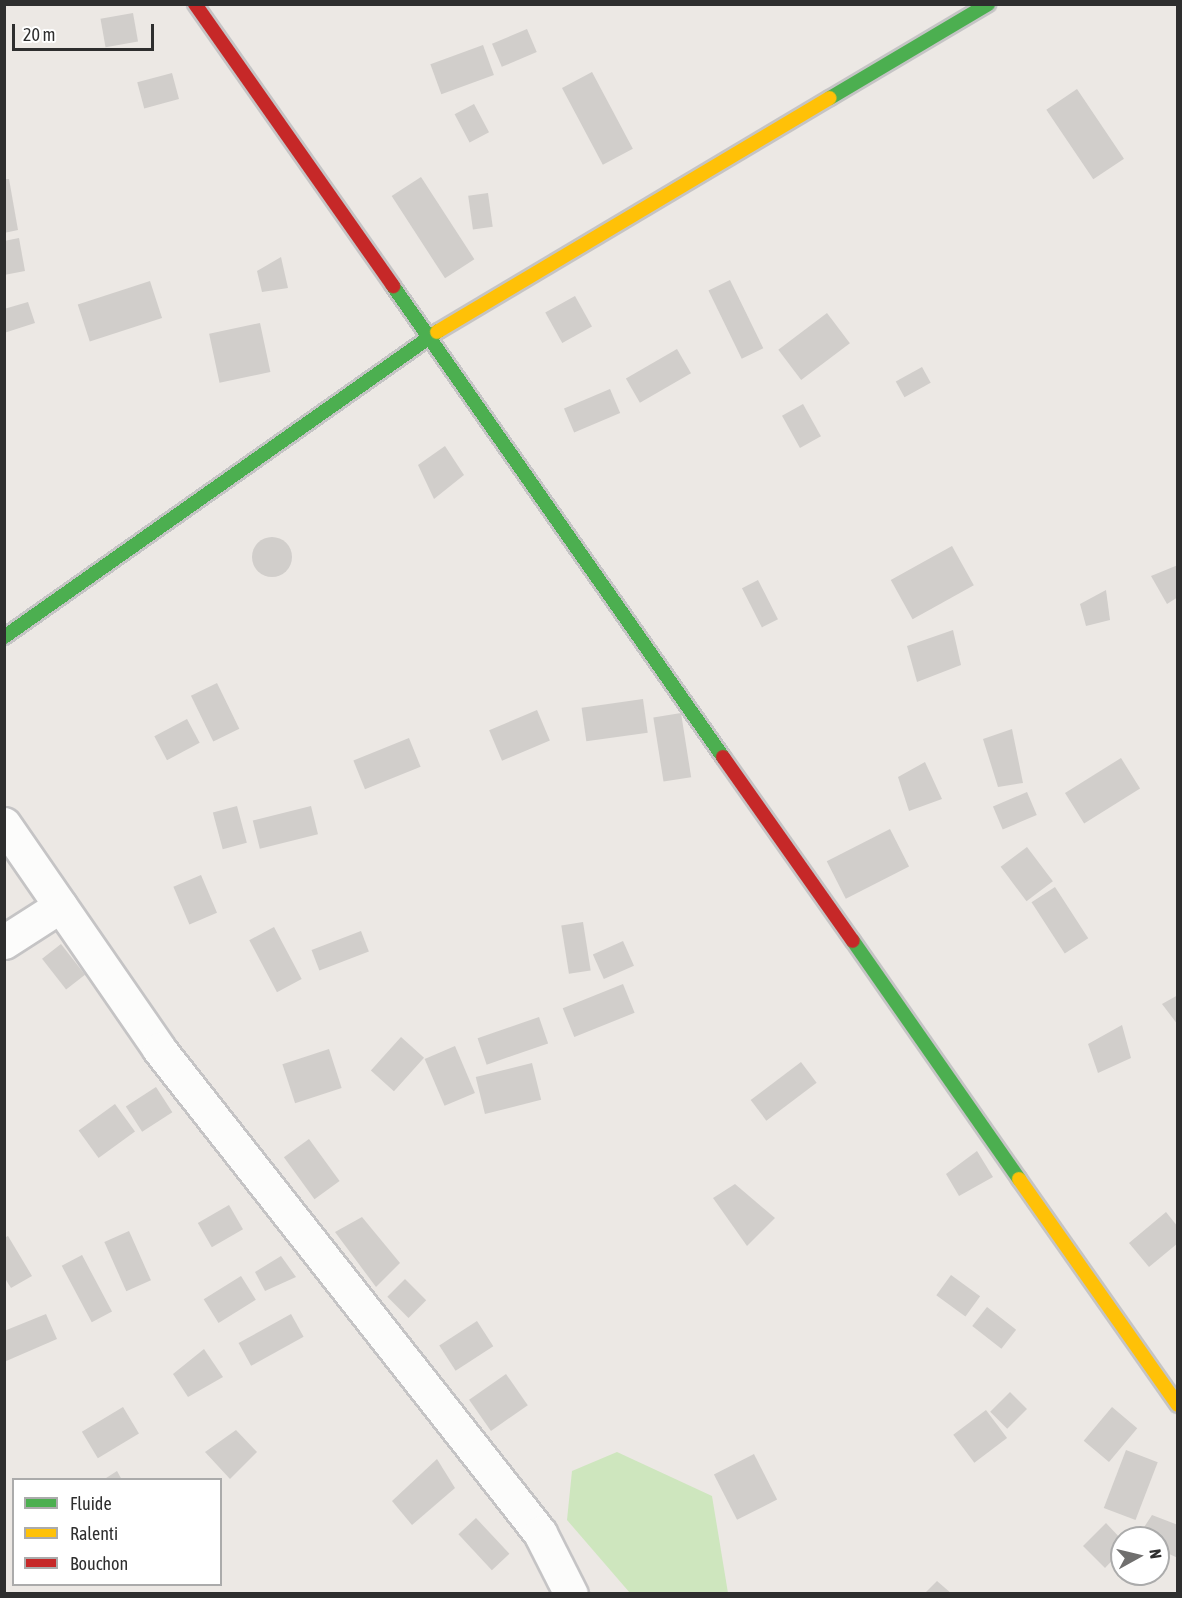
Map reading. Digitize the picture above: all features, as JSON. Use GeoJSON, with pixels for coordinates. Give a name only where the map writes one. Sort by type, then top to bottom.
{"type":"FeatureCollection","features":[{"type":"Feature","properties":{"kind":"street"},"geometry":{"type":"LineString","coordinates":[[195,4],[1178,1405]]}},
{"type":"Feature","properties":{"kind":"street"},"geometry":{"type":"LineString","coordinates":[[4,637],[430,336],[988,4]]}},
{"type":"Feature","properties":{"kind":"street"},"geometry":{"type":"LineString","coordinates":[[4,825],[159,1049],[540,1533],[571,1593]]}},
{"type":"Feature","properties":{"kind":"street"},"geometry":{"type":"LineString","coordinates":[[4,942],[60,906]]}},
{"type":"Feature","properties":{"kind":"green space"},"geometry":{"type":"Polygon","coordinates":[[[617,1452],[712,1496],[728,1593],[630,1593],[567,1520],[572,1471],[617,1452]]]}},
{"type":"Feature","properties":{"kind":"building"},"geometry":{"type":"Polygon","coordinates":[[[133,13],[138,42],[106,47],[101,19],[133,13]]]}},
{"type":"Feature","properties":{"kind":"building"},"geometry":{"type":"Polygon","coordinates":[[[527,29],[537,52],[502,67],[492,44],[527,29]]]}},
{"type":"Feature","properties":{"kind":"building"},"geometry":{"type":"Polygon","coordinates":[[[483,45],[494,75],[441,94],[430,64],[483,45]]]}},
{"type":"Feature","properties":{"kind":"building"},"geometry":{"type":"Polygon","coordinates":[[[592,72],[633,149],[603,165],[562,88],[592,72]]]}},
{"type":"Feature","properties":{"kind":"building"},"geometry":{"type":"Polygon","coordinates":[[[172,73],[179,99],[144,108],[137,82],[172,73]]]}},
{"type":"Feature","properties":{"kind":"building"},"geometry":{"type":"Polygon","coordinates":[[[1077,89],[1124,159],[1093,179],[1046,110],[1077,89]]]}},
{"type":"Feature","properties":{"kind":"building"},"geometry":{"type":"Polygon","coordinates":[[[474,104],[489,132],[470,143],[455,114],[474,104]]]}},
{"type":"Feature","properties":{"kind":"building"},"geometry":{"type":"Polygon","coordinates":[[[421,177],[474,259],[445,278],[392,196],[421,177]]]}},
{"type":"Feature","properties":{"kind":"building"},"geometry":{"type":"Polygon","coordinates":[[[4,179],[9,179],[18,230],[4,233],[4,179]]]}},
{"type":"Feature","properties":{"kind":"building"},"geometry":{"type":"Polygon","coordinates":[[[488,193],[493,227],[473,229],[468,196],[488,193]]]}},
{"type":"Feature","properties":{"kind":"building"},"geometry":{"type":"Polygon","coordinates":[[[19,238],[25,271],[4,275],[4,241],[19,238]]]}},
{"type":"Feature","properties":{"kind":"building"},"geometry":{"type":"Polygon","coordinates":[[[281,257],[288,288],[262,292],[257,271],[281,257]]]}},
{"type":"Feature","properties":{"kind":"building"},"geometry":{"type":"Polygon","coordinates":[[[730,280],[763,348],[742,359],[708,291],[730,280]]]}},
{"type":"Feature","properties":{"kind":"building"},"geometry":{"type":"Polygon","coordinates":[[[150,281],[162,318],[90,342],[78,304],[150,281]]]}},
{"type":"Feature","properties":{"kind":"building"},"geometry":{"type":"Polygon","coordinates":[[[575,296],[592,327],[562,343],[545,312],[575,296]]]}},
{"type":"Feature","properties":{"kind":"building"},"geometry":{"type":"Polygon","coordinates":[[[28,302],[35,323],[4,333],[4,309],[28,302]]]}},
{"type":"Feature","properties":{"kind":"building"},"geometry":{"type":"Polygon","coordinates":[[[827,313],[850,343],[801,380],[778,350],[827,313]]]}},
{"type":"Feature","properties":{"kind":"building"},"geometry":{"type":"Polygon","coordinates":[[[260,323],[270,372],[220,383],[209,334],[260,323]]]}},
{"type":"Feature","properties":{"kind":"building"},"geometry":{"type":"Polygon","coordinates":[[[677,349],[691,373],[640,403],[626,379],[677,349]]]}},
{"type":"Feature","properties":{"kind":"building"},"geometry":{"type":"Polygon","coordinates":[[[922,367],[931,383],[904,397],[896,382],[922,367]]]}},
{"type":"Feature","properties":{"kind":"building"},"geometry":{"type":"Polygon","coordinates":[[[610,389],[620,413],[574,432],[564,409],[610,389]]]}},
{"type":"Feature","properties":{"kind":"building"},"geometry":{"type":"Polygon","coordinates":[[[803,404],[821,436],[800,448],[782,416],[803,404]]]}},
{"type":"Feature","properties":{"kind":"building"},"geometry":{"type":"Polygon","coordinates":[[[445,446],[464,475],[434,499],[418,465],[445,446]]]}},
{"type":"Feature","properties":{"kind":"building"},"geometry":{"type":"Polygon","coordinates":[[[272,537],[286,543],[292,557],[286,571],[272,577],[258,571],[252,557],[258,543],[272,537]]]}},
{"type":"Feature","properties":{"kind":"building"},"geometry":{"type":"Polygon","coordinates":[[[952,546],[974,585],[913,619],[891,580],[952,546]]]}},
{"type":"Feature","properties":{"kind":"building"},"geometry":{"type":"Polygon","coordinates":[[[1178,565],[1178,597],[1167,604],[1151,576],[1178,565]]]}},
{"type":"Feature","properties":{"kind":"building"},"geometry":{"type":"Polygon","coordinates":[[[758,580],[778,619],[762,627],[742,588],[758,580]]]}},
{"type":"Feature","properties":{"kind":"building"},"geometry":{"type":"Polygon","coordinates":[[[1106,590],[1110,620],[1086,626],[1080,604],[1106,590]]]}},
{"type":"Feature","properties":{"kind":"building"},"geometry":{"type":"Polygon","coordinates":[[[953,630],[961,665],[917,682],[907,646],[953,630]]]}},
{"type":"Feature","properties":{"kind":"building"},"geometry":{"type":"Polygon","coordinates":[[[217,683],[239,729],[213,742],[191,696],[217,683]]]}},
{"type":"Feature","properties":{"kind":"building"},"geometry":{"type":"Polygon","coordinates":[[[643,699],[648,733],[586,741],[582,708],[643,699]]]}},
{"type":"Feature","properties":{"kind":"building"},"geometry":{"type":"Polygon","coordinates":[[[537,710],[550,740],[502,761],[489,730],[537,710]]]}},
{"type":"Feature","properties":{"kind":"building"},"geometry":{"type":"Polygon","coordinates":[[[681,713],[691,777],[664,782],[653,717],[681,713]]]}},
{"type":"Feature","properties":{"kind":"building"},"geometry":{"type":"Polygon","coordinates":[[[187,719],[200,743],[167,760],[154,736],[187,719]]]}},
{"type":"Feature","properties":{"kind":"building"},"geometry":{"type":"Polygon","coordinates":[[[1012,729],[1023,783],[998,787],[983,739],[1012,729]]]}},
{"type":"Feature","properties":{"kind":"building"},"geometry":{"type":"Polygon","coordinates":[[[409,738],[421,767],[365,789],[353,760],[409,738]]]}},
{"type":"Feature","properties":{"kind":"building"},"geometry":{"type":"Polygon","coordinates":[[[1121,758],[1140,789],[1084,824],[1065,793],[1121,758]]]}},
{"type":"Feature","properties":{"kind":"building"},"geometry":{"type":"Polygon","coordinates":[[[925,762],[942,799],[909,811],[898,777],[925,762]]]}},
{"type":"Feature","properties":{"kind":"building"},"geometry":{"type":"Polygon","coordinates":[[[1027,792],[1037,815],[1003,829],[993,806],[1027,792]]]}},
{"type":"Feature","properties":{"kind":"building"},"geometry":{"type":"Polygon","coordinates":[[[237,806],[247,843],[223,849],[213,812],[237,806]]]}},
{"type":"Feature","properties":{"kind":"building"},"geometry":{"type":"Polygon","coordinates":[[[311,806],[318,834],[260,849],[253,821],[311,806]]]}},
{"type":"Feature","properties":{"kind":"building"},"geometry":{"type":"Polygon","coordinates":[[[890,829],[909,866],[846,899],[827,861],[890,829]]]}},
{"type":"Feature","properties":{"kind":"building"},"geometry":{"type":"Polygon","coordinates":[[[1027,847],[1053,881],[1027,901],[1001,867],[1027,847]]]}},
{"type":"Feature","properties":{"kind":"building"},"geometry":{"type":"Polygon","coordinates":[[[201,875],[217,913],[189,924],[173,887],[201,875]]]}},
{"type":"Feature","properties":{"kind":"building"},"geometry":{"type":"Polygon","coordinates":[[[1055,887],[1088,938],[1065,953],[1032,902],[1055,887]]]}},
{"type":"Feature","properties":{"kind":"building"},"geometry":{"type":"Polygon","coordinates":[[[583,922],[591,970],[569,974],[561,925],[583,922]]]}},
{"type":"Feature","properties":{"kind":"building"},"geometry":{"type":"Polygon","coordinates":[[[274,927],[302,979],[277,992],[249,940],[274,927]]]}},
{"type":"Feature","properties":{"kind":"building"},"geometry":{"type":"Polygon","coordinates":[[[361,931],[369,952],[319,971],[312,950],[361,931]]]}},
{"type":"Feature","properties":{"kind":"building"},"geometry":{"type":"Polygon","coordinates":[[[623,941],[634,966],[604,979],[593,954],[623,941]]]}},
{"type":"Feature","properties":{"kind":"building"},"geometry":{"type":"Polygon","coordinates":[[[61,944],[85,975],[66,990],[42,959],[61,944]]]}},
{"type":"Feature","properties":{"kind":"building"},"geometry":{"type":"Polygon","coordinates":[[[623,984],[635,1013],[574,1037],[563,1008],[623,984]]]}},
{"type":"Feature","properties":{"kind":"building"},"geometry":{"type":"Polygon","coordinates":[[[1178,995],[1178,1025],[1162,1004],[1178,995]]]}},
{"type":"Feature","properties":{"kind":"building"},"geometry":{"type":"Polygon","coordinates":[[[539,1017],[548,1043],[487,1065],[478,1038],[539,1017]]]}},
{"type":"Feature","properties":{"kind":"building"},"geometry":{"type":"Polygon","coordinates":[[[1122,1025],[1131,1058],[1098,1073],[1088,1044],[1122,1025]]]}},
{"type":"Feature","properties":{"kind":"building"},"geometry":{"type":"Polygon","coordinates":[[[401,1037],[424,1058],[394,1091],[371,1070],[401,1037]]]}},
{"type":"Feature","properties":{"kind":"building"},"geometry":{"type":"Polygon","coordinates":[[[455,1046],[475,1093],[445,1106],[425,1059],[455,1046]]]}},
{"type":"Feature","properties":{"kind":"building"},"geometry":{"type":"Polygon","coordinates":[[[329,1049],[342,1088],[295,1103],[282,1064],[329,1049]]]}},
{"type":"Feature","properties":{"kind":"building"},"geometry":{"type":"Polygon","coordinates":[[[801,1062],[817,1083],[766,1121],[751,1100],[801,1062]]]}},
{"type":"Feature","properties":{"kind":"building"},"geometry":{"type":"Polygon","coordinates":[[[532,1063],[541,1100],[485,1114],[476,1077],[532,1063]]]}},
{"type":"Feature","properties":{"kind":"building"},"geometry":{"type":"Polygon","coordinates":[[[156,1087],[172,1112],[142,1132],[126,1107],[156,1087]]]}},
{"type":"Feature","properties":{"kind":"building"},"geometry":{"type":"Polygon","coordinates":[[[115,1104],[135,1132],[99,1158],[79,1130],[115,1104]]]}},
{"type":"Feature","properties":{"kind":"building"},"geometry":{"type":"Polygon","coordinates":[[[309,1139],[340,1181],[314,1199],[284,1157],[309,1139]]]}},
{"type":"Feature","properties":{"kind":"building"},"geometry":{"type":"Polygon","coordinates":[[[977,1151],[993,1177],[959,1196],[946,1174],[977,1151]]]}},
{"type":"Feature","properties":{"kind":"building"},"geometry":{"type":"Polygon","coordinates":[[[735,1184],[775,1218],[747,1246],[713,1198],[735,1184]]]}},
{"type":"Feature","properties":{"kind":"building"},"geometry":{"type":"Polygon","coordinates":[[[229,1205],[243,1229],[212,1247],[198,1223],[229,1205]]]}},
{"type":"Feature","properties":{"kind":"building"},"geometry":{"type":"Polygon","coordinates":[[[1166,1212],[1178,1227],[1178,1243],[1149,1267],[1129,1243],[1166,1212]]]}},
{"type":"Feature","properties":{"kind":"building"},"geometry":{"type":"Polygon","coordinates":[[[362,1217],[400,1263],[376,1287],[335,1232],[362,1217]]]}},
{"type":"Feature","properties":{"kind":"building"},"geometry":{"type":"Polygon","coordinates":[[[129,1231],[151,1280],[126,1291],[104,1242],[129,1231]]]}},
{"type":"Feature","properties":{"kind":"building"},"geometry":{"type":"Polygon","coordinates":[[[8,1236],[32,1276],[11,1288],[4,1277],[4,1238],[8,1236]]]}},
{"type":"Feature","properties":{"kind":"building"},"geometry":{"type":"Polygon","coordinates":[[[82,1255],[112,1312],[92,1322],[62,1266],[82,1255]]]}},
{"type":"Feature","properties":{"kind":"building"},"geometry":{"type":"Polygon","coordinates":[[[281,1256],[296,1277],[265,1291],[255,1272],[281,1256]]]}},
{"type":"Feature","properties":{"kind":"building"},"geometry":{"type":"Polygon","coordinates":[[[951,1275],[980,1296],[965,1316],[936,1295],[951,1275]]]}},
{"type":"Feature","properties":{"kind":"building"},"geometry":{"type":"Polygon","coordinates":[[[241,1276],[256,1300],[219,1323],[204,1299],[241,1276]]]}},
{"type":"Feature","properties":{"kind":"building"},"geometry":{"type":"Polygon","coordinates":[[[405,1279],[426,1300],[409,1318],[387,1297],[405,1279]]]}},
{"type":"Feature","properties":{"kind":"building"},"geometry":{"type":"Polygon","coordinates":[[[987,1307],[1016,1330],[1001,1349],[972,1326],[987,1307]]]}},
{"type":"Feature","properties":{"kind":"building"},"geometry":{"type":"Polygon","coordinates":[[[46,1314],[57,1339],[4,1362],[4,1331],[46,1314]]]}},
{"type":"Feature","properties":{"kind":"building"},"geometry":{"type":"Polygon","coordinates":[[[291,1314],[304,1337],[251,1366],[239,1343],[291,1314]]]}},
{"type":"Feature","properties":{"kind":"building"},"geometry":{"type":"Polygon","coordinates":[[[477,1321],[493,1346],[456,1371],[439,1346],[477,1321]]]}},
{"type":"Feature","properties":{"kind":"building"},"geometry":{"type":"Polygon","coordinates":[[[204,1349],[223,1377],[188,1397],[173,1374],[204,1349]]]}},
{"type":"Feature","properties":{"kind":"building"},"geometry":{"type":"Polygon","coordinates":[[[506,1374],[528,1405],[491,1431],[469,1400],[506,1374]]]}},
{"type":"Feature","properties":{"kind":"building"},"geometry":{"type":"Polygon","coordinates":[[[1010,1392],[1027,1409],[1007,1429],[990,1412],[1010,1392]]]}},
{"type":"Feature","properties":{"kind":"building"},"geometry":{"type":"Polygon","coordinates":[[[123,1407],[139,1434],[98,1458],[82,1432],[123,1407]]]}},
{"type":"Feature","properties":{"kind":"building"},"geometry":{"type":"Polygon","coordinates":[[[1112,1407],[1137,1428],[1109,1462],[1084,1441],[1112,1407]]]}},
{"type":"Feature","properties":{"kind":"building"},"geometry":{"type":"Polygon","coordinates":[[[986,1410],[1007,1438],[974,1463],[953,1435],[986,1410]]]}},
{"type":"Feature","properties":{"kind":"building"},"geometry":{"type":"Polygon","coordinates":[[[236,1430],[257,1452],[230,1479],[205,1452],[236,1430]]]}},
{"type":"Feature","properties":{"kind":"building"},"geometry":{"type":"Polygon","coordinates":[[[1126,1450],[1158,1462],[1136,1520],[1104,1508],[1126,1450]]]}},
{"type":"Feature","properties":{"kind":"building"},"geometry":{"type":"Polygon","coordinates":[[[754,1454],[777,1499],[737,1520],[714,1474],[754,1454]]]}},
{"type":"Feature","properties":{"kind":"building"},"geometry":{"type":"Polygon","coordinates":[[[437,1459],[455,1488],[412,1525],[392,1501],[437,1459]]]}},
{"type":"Feature","properties":{"kind":"building"},"geometry":{"type":"Polygon","coordinates":[[[117,1471],[121,1478],[106,1478],[117,1471]]]}},
{"type":"Feature","properties":{"kind":"building"},"geometry":{"type":"Polygon","coordinates":[[[1152,1515],[1178,1525],[1178,1558],[1170,1554],[1170,1526],[1145,1526],[1152,1515]]]}},
{"type":"Feature","properties":{"kind":"building"},"geometry":{"type":"Polygon","coordinates":[[[476,1518],[509,1554],[492,1570],[458,1534],[476,1518]]]}},
{"type":"Feature","properties":{"kind":"building"},"geometry":{"type":"Polygon","coordinates":[[[1106,1523],[1110,1527],[1110,1563],[1105,1568],[1083,1546],[1106,1523]]]}},
{"type":"Feature","properties":{"kind":"building"},"geometry":{"type":"Polygon","coordinates":[[[937,1581],[952,1594],[924,1594],[937,1581]]]}},
{"type":"Feature","properties":{"kind":"traffic: fast"},"geometry":{"type":"LineString","coordinates":[[830,98],[988,4]]}},
{"type":"Feature","properties":{"kind":"traffic: fast"},"geometry":{"type":"LineString","coordinates":[[393,286],[723,757]]}},
{"type":"Feature","properties":{"kind":"traffic: fast"},"geometry":{"type":"LineString","coordinates":[[4,637],[437,332]]}},
{"type":"Feature","properties":{"kind":"traffic: fast"},"geometry":{"type":"LineString","coordinates":[[853,941],[1019,1179]]}},
{"type":"Feature","properties":{"kind":"traffic: slow"},"geometry":{"type":"LineString","coordinates":[[437,332],[830,98]]}},
{"type":"Feature","properties":{"kind":"traffic: slow"},"geometry":{"type":"LineString","coordinates":[[1019,1179],[1178,1405]]}},
{"type":"Feature","properties":{"kind":"traffic: jam"},"geometry":{"type":"LineString","coordinates":[[195,4],[393,286]]}},
{"type":"Feature","properties":{"kind":"traffic: jam"},"geometry":{"type":"LineString","coordinates":[[723,757],[853,941]]}}]}
